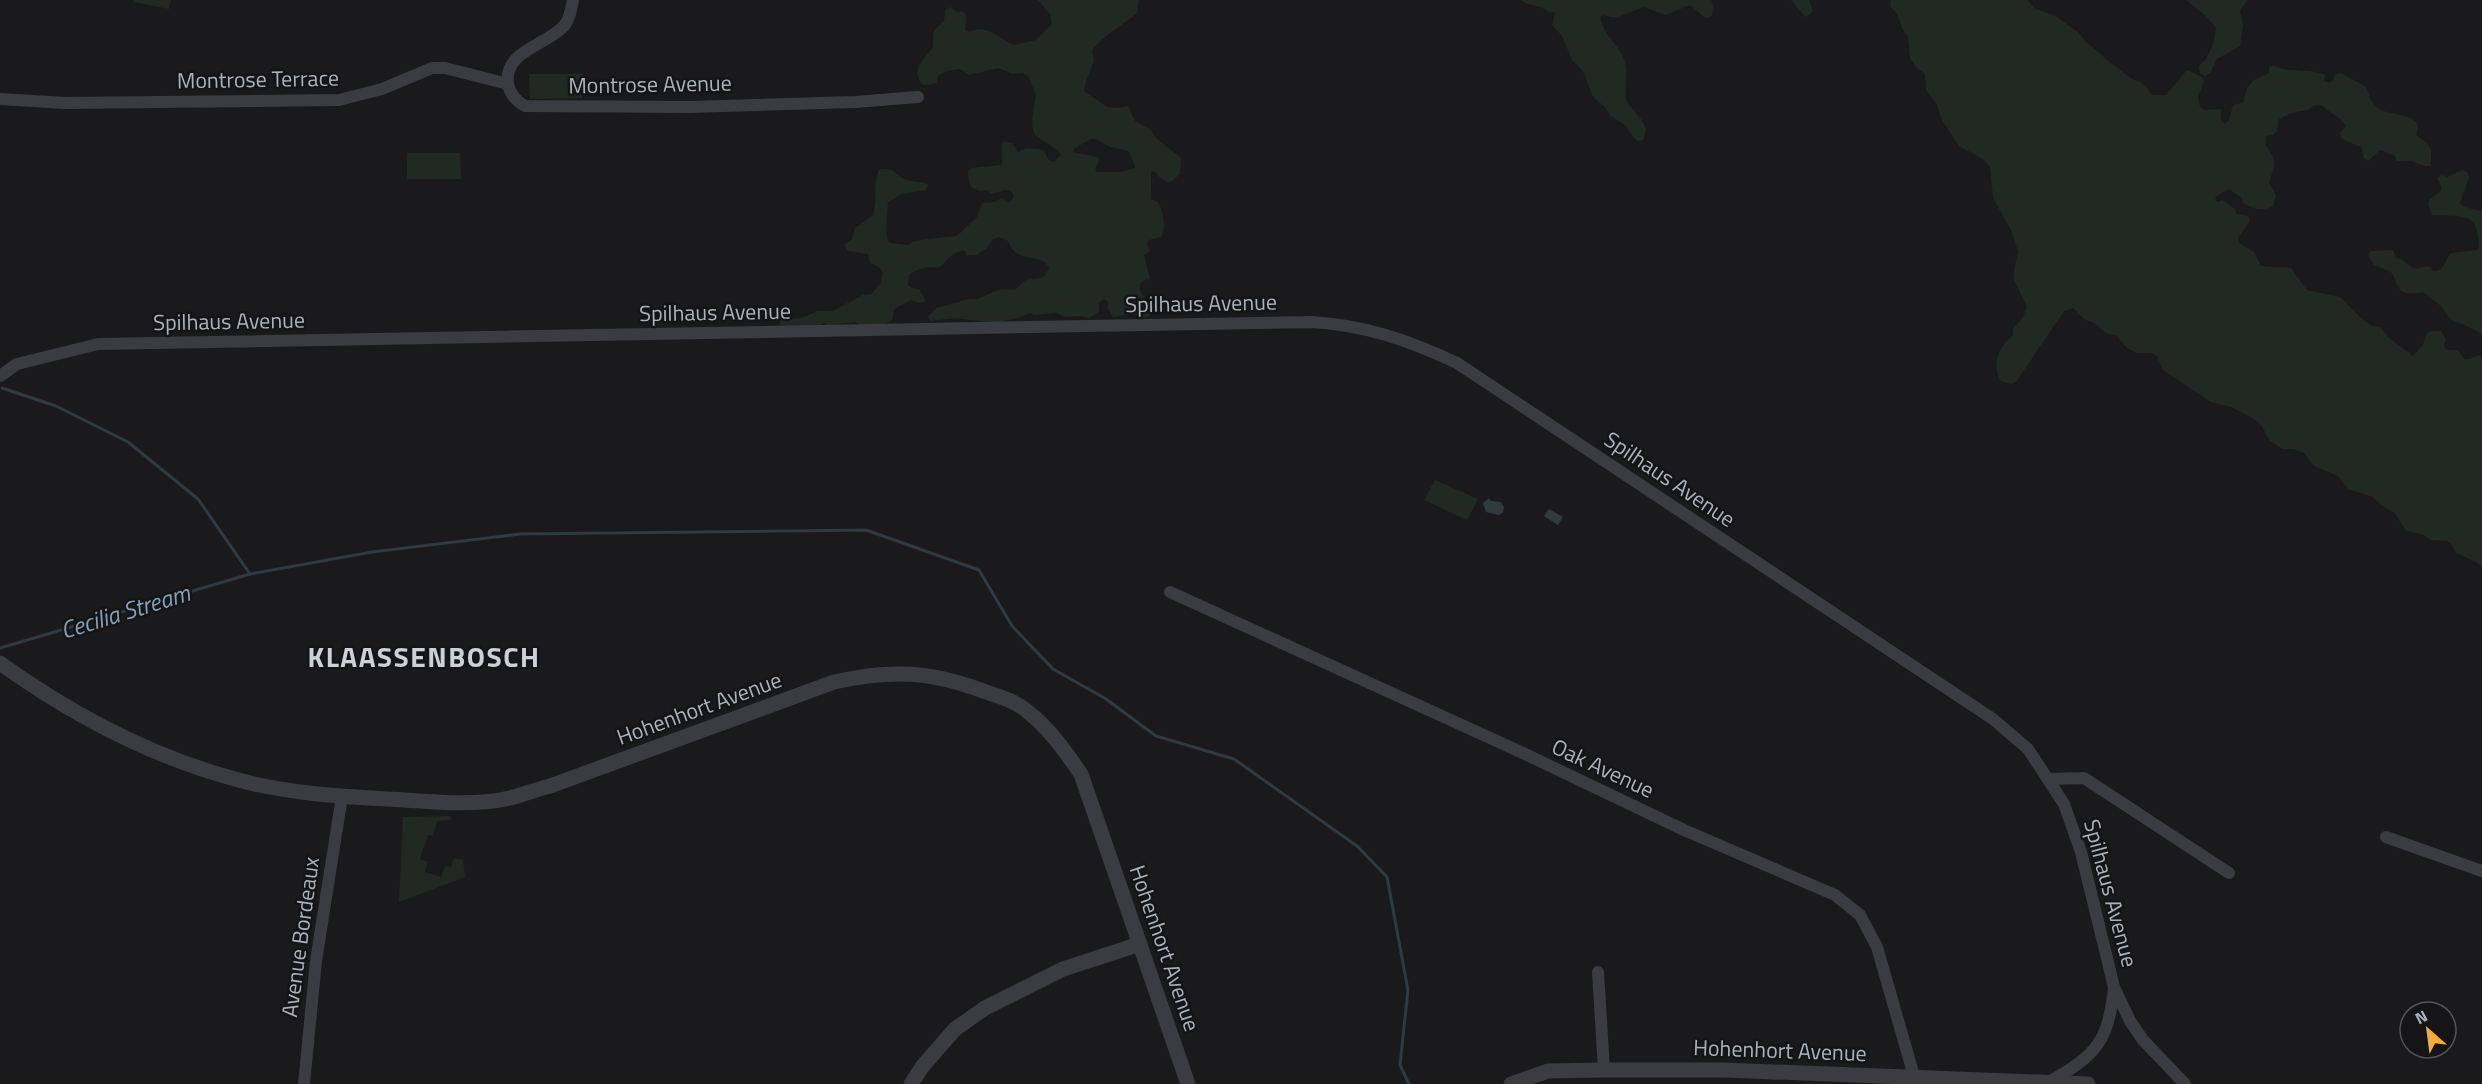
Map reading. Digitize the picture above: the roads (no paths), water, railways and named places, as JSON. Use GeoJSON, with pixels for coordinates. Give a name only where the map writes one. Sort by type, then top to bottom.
{"type":"FeatureCollection","features":[{"type":"Feature","properties":{"kind":"street"},"geometry":{"type":"LineString","coordinates":[[508,84],[509,72],[516,59],[563,28],[570,17],[573,0]]}},
{"type":"Feature","properties":{"kind":"street","name":"Montrose Terrace"},"geometry":{"type":"LineString","coordinates":[[0,99],[65,103],[339,100],[382,89],[417,72],[438,68],[508,84]]}},
{"type":"Feature","properties":{"kind":"street","name":"Montrose Avenue"},"geometry":{"type":"LineString","coordinates":[[508,84],[515,99],[531,107],[690,107],[749,103],[855,102],[918,97]]}},
{"type":"Feature","properties":{"kind":"street","name":"Spilhaus Avenue"},"geometry":{"type":"LineString","coordinates":[[0,376],[17,364],[98,344],[1311,322],[1363,329],[1414,343],[1457,363],[1993,719],[2028,749],[2064,804],[2081,852],[2114,987],[2130,1021],[2143,1040],[2185,1084]]}},
{"type":"Feature","properties":{"kind":"street","name":"Oak Avenue"},"geometry":{"type":"LineString","coordinates":[[1170,592],[1523,753],[1684,830],[1835,895],[1860,915],[1877,946],[1915,1080]]}},
{"type":"Feature","properties":{"kind":"street","name":"Hohenhort Avenue"},"geometry":{"type":"LineString","coordinates":[[0,663],[33,687],[124,738],[236,780],[342,796],[453,802],[508,798],[553,785],[834,682],[868,674],[898,672],[932,676],[1014,702],[1029,712],[1061,746],[1081,774],[1188,1084]]}},
{"type":"Feature","properties":{"kind":"street"},"geometry":{"type":"LineString","coordinates":[[2048,779],[2084,778],[2229,873]]}},
{"type":"Feature","properties":{"kind":"street","name":"Avenue Bordeaux"},"geometry":{"type":"LineString","coordinates":[[304,1084],[316,961],[342,796]]}},
{"type":"Feature","properties":{"kind":"street"},"geometry":{"type":"LineString","coordinates":[[2386,837],[2482,871]]}},
{"type":"Feature","properties":{"kind":"street"},"geometry":{"type":"LineString","coordinates":[[911,1084],[922,1067],[954,1029],[985,1008],[1064,969],[1140,944]]}},
{"type":"Feature","properties":{"kind":"street"},"geometry":{"type":"LineString","coordinates":[[1598,972],[1604,1070]]}},
{"type":"Feature","properties":{"kind":"street","name":"Spilhaus Avenue"},"geometry":{"type":"LineString","coordinates":[[2049,1082],[2089,1056],[2102,1040],[2109,1022],[2114,987]]}},
{"type":"Feature","properties":{"kind":"street","name":"Hohenhort Avenue"},"geometry":{"type":"LineString","coordinates":[[1511,1084],[1548,1071],[1604,1070],[1723,1070],[1915,1080],[2088,1084]]}},
{"type":"Feature","properties":{"kind":"waterway"},"geometry":{"type":"LineString","coordinates":[[2,388],[56,406],[128,442],[198,499],[250,574],[372,552],[520,534],[866,530],[979,570],[1012,626],[1053,669],[1106,699],[1156,736],[1234,759],[1357,846],[1387,877],[1408,990],[1400,1065],[1409,1084]]}},
{"type":"Feature","properties":{"kind":"waterway","name":"Cecilia Stream"},"geometry":{"type":"LineString","coordinates":[[0,648],[250,574]]}},
{"type":"Feature","properties":{"kind":"district","name":"KLAASSENBOSCH"},"geometry":{"type":"Point","coordinates":[424,656]}}]}
